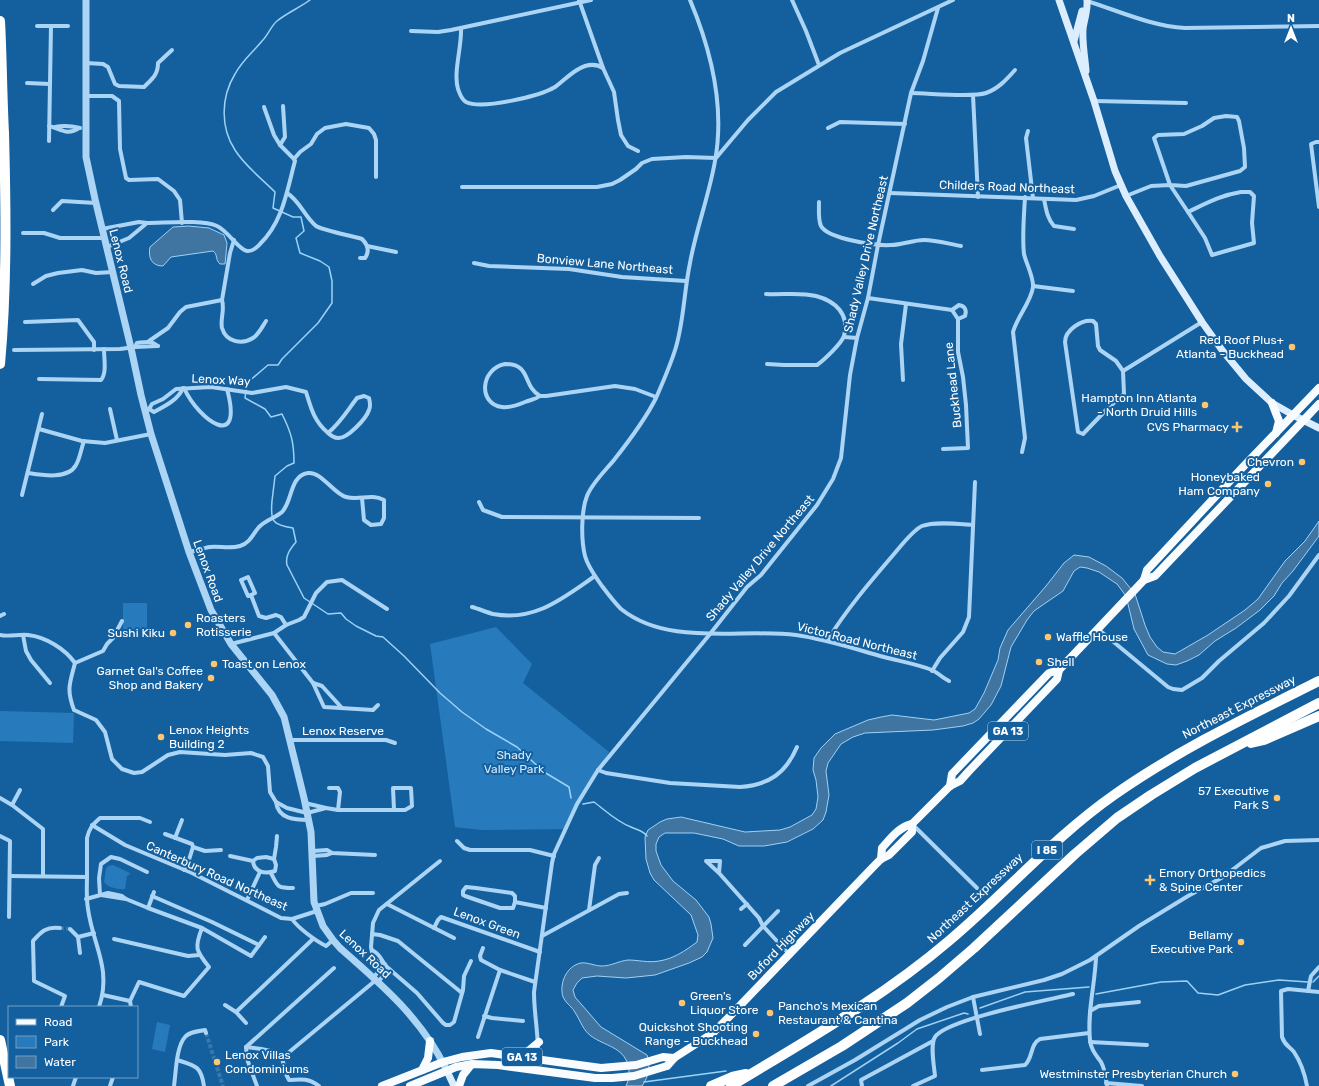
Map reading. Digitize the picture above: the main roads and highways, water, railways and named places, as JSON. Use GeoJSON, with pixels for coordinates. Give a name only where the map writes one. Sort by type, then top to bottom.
{"type":"FeatureCollection","features":[{"type":"Feature","properties":{"kind":"highway"},"geometry":{"type":"LineString","coordinates":[[0,21],[6,204],[6,256],[0,364]]}},
{"type":"Feature","properties":{"kind":"highway","name":"Northeast Expressway"},"geometry":{"type":"LineString","coordinates":[[731,1086],[862,1007],[923,963],[988,907],[1060,837],[1113,795],[1184,751],[1319,681]]}},
{"type":"Feature","properties":{"kind":"highway","name":"I 85"},"geometry":{"type":"LineString","coordinates":[[772,1086],[842,1046],[907,1003],[974,948],[1075,854],[1117,818],[1195,768],[1319,703]]}},
{"type":"Feature","properties":{"kind":"highway"},"geometry":{"type":"LineString","coordinates":[[1241,745],[1264,740],[1319,716]]}},
{"type":"Feature","properties":{"kind":"highway"},"geometry":{"type":"LineString","coordinates":[[0,1040],[8,1077]]}},
{"type":"Feature","properties":{"kind":"highway"},"geometry":{"type":"LineString","coordinates":[[711,1086],[732,1077],[754,1072]]}},
{"type":"Feature","properties":{"kind":"main road"},"geometry":{"type":"LineString","coordinates":[[1059,0],[1094,102],[1115,171],[1126,196],[1160,256],[1202,322],[1222,350],[1246,379],[1272,403],[1304,421],[1319,427]]}},
{"type":"Feature","properties":{"kind":"main road"},"geometry":{"type":"LineString","coordinates":[[1074,44],[1084,5],[1087,0]]}},
{"type":"Feature","properties":{"kind":"main road"},"geometry":{"type":"LineString","coordinates":[[1087,0],[1088,6],[1085,17],[1083,41],[1088,85]]}},
{"type":"Feature","properties":{"kind":"main road","name":"Buford Highway"},"geometry":{"type":"LineString","coordinates":[[410,1086],[419,1084],[456,1067],[472,1064],[498,1065],[601,1078],[629,1077],[662,1069],[674,1058],[713,1034],[881,858],[882,848],[904,826],[912,824],[950,786],[952,774],[1049,672],[1059,670],[1098,629],[1144,580],[1147,570],[1319,388]]}},
{"type":"Feature","properties":{"kind":"main road"},"geometry":{"type":"LineString","coordinates":[[1272,403],[1279,421],[1276,433]]}},
{"type":"Feature","properties":{"kind":"main road","name":"Buford Highway"},"geometry":{"type":"LineString","coordinates":[[1144,580],[1155,576],[1319,404]]}},
{"type":"Feature","properties":{"kind":"main road"},"geometry":{"type":"LineString","coordinates":[[422,1070],[428,1058],[430,1040]]}},
{"type":"Feature","properties":{"kind":"main road"},"geometry":{"type":"LineString","coordinates":[[521,1058],[539,1042]]}},
{"type":"Feature","properties":{"kind":"main road","name":"GA 13"},"geometry":{"type":"LineString","coordinates":[[382,1086],[443,1062],[462,1057],[491,1053],[601,1068],[636,1065],[663,1057],[674,1058]]}},
{"type":"Feature","properties":{"kind":"main road"},"geometry":{"type":"LineString","coordinates":[[498,1065],[504,1063],[529,1066],[538,1059],[541,1066],[550,1071]]}},
{"type":"Feature","properties":{"kind":"main road"},"geometry":{"type":"LineString","coordinates":[[459,1086],[466,1070],[472,1064]]}},
{"type":"Feature","properties":{"kind":"main road","name":"Lenox Road"},"geometry":{"type":"LineString","coordinates":[[447,1071],[454,1086]]}},
{"type":"Feature","properties":{"kind":"water"},"geometry":{"type":"Polygon","coordinates":[[[189,226],[209,228],[224,235],[227,243],[225,264],[220,264],[218,262],[216,254],[213,251],[171,257],[163,266],[153,263],[150,257],[150,247],[173,227],[189,226]]]}},
{"type":"Feature","properties":{"kind":"water"},"geometry":{"type":"Polygon","coordinates":[[[1319,521],[1319,536],[1293,571],[1282,583],[1274,596],[1260,610],[1236,628],[1215,641],[1199,655],[1187,661],[1176,665],[1167,664],[1148,655],[1134,629],[1126,596],[1117,584],[1099,572],[1080,567],[1074,571],[1063,591],[1034,611],[1027,620],[1011,647],[1001,686],[991,705],[979,719],[973,723],[963,726],[933,730],[865,733],[853,737],[841,744],[828,763],[826,771],[829,795],[826,812],[823,820],[813,829],[787,842],[764,846],[739,846],[723,839],[694,833],[665,833],[659,837],[656,844],[656,851],[661,865],[673,881],[696,900],[709,917],[713,938],[707,952],[702,957],[655,975],[626,978],[597,976],[582,978],[577,983],[573,990],[575,997],[601,1027],[647,1055],[649,1071],[642,1086],[626,1086],[629,1073],[626,1059],[618,1051],[591,1036],[586,1031],[575,1012],[564,999],[562,987],[565,976],[571,968],[581,963],[602,966],[628,960],[651,962],[659,961],[679,954],[697,942],[698,935],[691,915],[654,880],[650,873],[646,859],[645,837],[648,830],[667,819],[681,817],[745,832],[780,830],[790,827],[812,815],[816,809],[818,797],[813,770],[814,758],[821,748],[835,734],[868,720],[892,715],[934,720],[969,713],[975,709],[984,693],[998,660],[1000,648],[1008,630],[1064,563],[1074,555],[1089,557],[1106,566],[1122,578],[1135,594],[1150,637],[1157,647],[1163,652],[1175,654],[1208,635],[1245,610],[1258,599],[1285,561],[1305,541],[1319,521]]]}},
{"type":"Feature","properties":{"kind":"waterway"},"geometry":{"type":"LineString","coordinates":[[310,0],[277,21],[264,39],[241,65],[230,83],[224,112],[227,132],[235,150],[248,166],[275,192],[273,208],[293,217],[301,217],[304,231],[296,238],[300,253],[320,261],[329,267],[332,281],[332,303],[318,323],[282,359],[278,365],[268,365],[247,383],[245,398],[265,409],[271,417],[282,414],[288,426],[291,437],[294,463],[287,466],[275,476],[272,508],[272,518],[277,524],[293,528],[296,542],[288,553],[287,565],[304,598],[328,614],[341,613],[346,619],[356,626],[376,636],[383,637],[440,693],[462,712],[486,729],[517,747],[544,772],[569,787],[571,798]]}},
{"type":"Feature","properties":{"kind":"waterway"},"geometry":{"type":"LineString","coordinates":[[583,804],[594,802],[616,819],[626,825],[642,831],[647,836]]}},
{"type":"Feature","properties":{"kind":"waterway"},"geometry":{"type":"LineString","coordinates":[[1313,982],[1319,976]]}},
{"type":"Feature","properties":{"kind":"waterway"},"geometry":{"type":"LineString","coordinates":[[1096,994],[1161,982],[1187,981],[1198,993],[1218,995],[1245,985],[1279,980],[1308,982]]}},
{"type":"Feature","properties":{"kind":"waterway"},"geometry":{"type":"LineString","coordinates":[[980,1008],[1025,992],[1089,987]]}},
{"type":"Feature","properties":{"kind":"waterway"},"geometry":{"type":"LineString","coordinates":[[831,1086],[917,1029],[964,1013],[968,1014]]}},
{"type":"Feature","properties":{"kind":"waterway"},"geometry":{"type":"LineString","coordinates":[[644,1082],[726,1071]]}},
{"type":"Feature","properties":{"kind":"tunnel"},"geometry":{"type":"LineString","coordinates":[[60,928],[70,929]]}},
{"type":"Feature","properties":{"kind":"tunnel"},"geometry":{"type":"LineString","coordinates":[[206,1033],[223,1086]]}},
{"type":"Feature","properties":{"kind":"place","name":"Red Roof Plus+ Atlanta - Buckhead"},"geometry":{"type":"Point","coordinates":[1292,347]}},
{"type":"Feature","properties":{"kind":"place","name":"Hampton Inn Atlanta - North Druid Hills"},"geometry":{"type":"Point","coordinates":[1205,405]}},
{"type":"Feature","properties":{"kind":"place","name":"CVS Pharmacy"},"geometry":{"type":"Point","coordinates":[1237,427]}},
{"type":"Feature","properties":{"kind":"place","name":"Chevron"},"geometry":{"type":"Point","coordinates":[1302,462]}},
{"type":"Feature","properties":{"kind":"place","name":"Honeybaked Ham Company"},"geometry":{"type":"Point","coordinates":[1268,484]}},
{"type":"Feature","properties":{"kind":"place","name":"Roasters Rotisserie"},"geometry":{"type":"Point","coordinates":[188,625]}},
{"type":"Feature","properties":{"kind":"place","name":"Sushi Kiku"},"geometry":{"type":"Point","coordinates":[173,633]}},
{"type":"Feature","properties":{"kind":"place","name":"Waffle House"},"geometry":{"type":"Point","coordinates":[1048,637]}},
{"type":"Feature","properties":{"kind":"place","name":"Shell"},"geometry":{"type":"Point","coordinates":[1039,662]}},
{"type":"Feature","properties":{"kind":"place","name":"Toast on Lenox"},"geometry":{"type":"Point","coordinates":[214,664]}},
{"type":"Feature","properties":{"kind":"place","name":"Garnet Gal's Coffee Shop and Bakery"},"geometry":{"type":"Point","coordinates":[211,678]}},
{"type":"Feature","properties":{"kind":"place","name":"Lenox Heights Building 2"},"geometry":{"type":"Point","coordinates":[161,737]}},
{"type":"Feature","properties":{"kind":"place","name":"57 Executive Park S"},"geometry":{"type":"Point","coordinates":[1277,798]}},
{"type":"Feature","properties":{"kind":"place","name":"Emory Orthopedics & Spine Center"},"geometry":{"type":"Point","coordinates":[1150,880]}},
{"type":"Feature","properties":{"kind":"place","name":"Bellamy Executive Park"},"geometry":{"type":"Point","coordinates":[1241,942]}},
{"type":"Feature","properties":{"kind":"place","name":"Green's Liquor Store"},"geometry":{"type":"Point","coordinates":[682,1003]}},
{"type":"Feature","properties":{"kind":"place","name":"Pancho's Mexican Restaurant & Cantina"},"geometry":{"type":"Point","coordinates":[770,1013]}},
{"type":"Feature","properties":{"kind":"place","name":"Quickshot Shooting Range - Buckhead"},"geometry":{"type":"Point","coordinates":[756,1034]}},
{"type":"Feature","properties":{"kind":"place","name":"Lenox Villas Condominiums"},"geometry":{"type":"Point","coordinates":[217,1062]}},
{"type":"Feature","properties":{"kind":"place","name":"Westminster Presbyterian Church"},"geometry":{"type":"Point","coordinates":[1235,1074]}},
{"type":"Feature","properties":{"kind":"park label","name":"Shady Valley Park"},"geometry":{"type":"Point","coordinates":[514,762]}}]}
